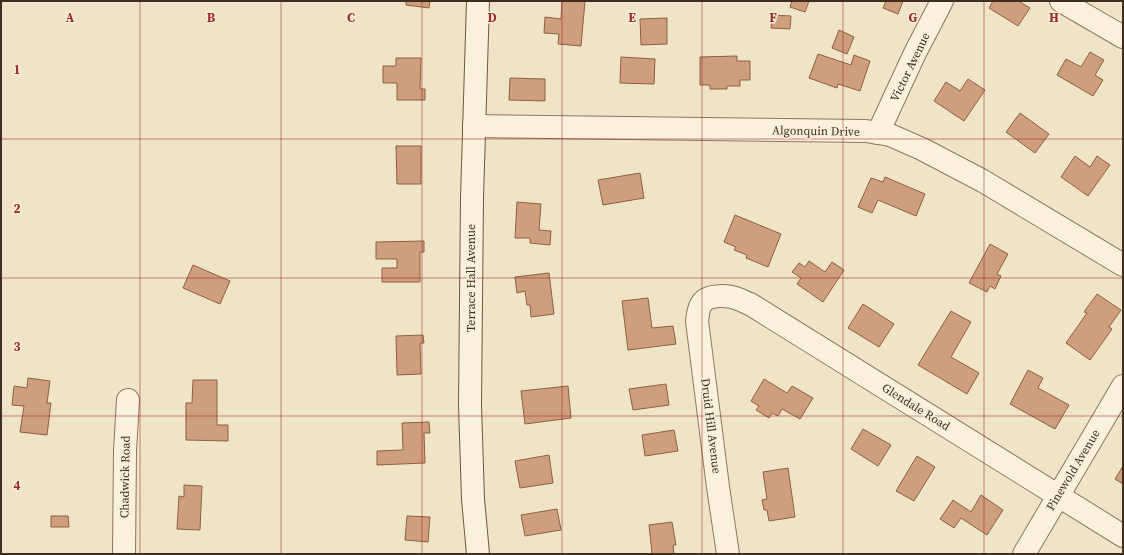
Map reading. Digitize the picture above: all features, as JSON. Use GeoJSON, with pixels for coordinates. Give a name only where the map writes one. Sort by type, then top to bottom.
{"type":"FeatureCollection","features":[{"type":"Feature","properties":{"kind":"street","name":"Terrace Hall Avenue"},"geometry":{"type":"LineString","coordinates":[[478,1],[472,198],[470,405],[473,499],[478,554]]}},
{"type":"Feature","properties":{"kind":"street","name":"Victor Avenue"},"geometry":{"type":"LineString","coordinates":[[878,133],[915,53],[942,1]]}},
{"type":"Feature","properties":{"kind":"street"},"geometry":{"type":"LineString","coordinates":[[1061,1],[1123,36]]}},
{"type":"Feature","properties":{"kind":"street","name":"Algonquin Drive"},"geometry":{"type":"LineString","coordinates":[[474,126],[866,131],[890,135],[922,149],[983,181],[1123,265]]}},
{"type":"Feature","properties":{"kind":"street","name":"Glendale Road"},"geometry":{"type":"LineString","coordinates":[[705,300],[714,296],[724,296],[737,298],[750,304],[1123,536]]}},
{"type":"Feature","properties":{"kind":"street","name":"Druid Hill Avenue"},"geometry":{"type":"LineString","coordinates":[[705,300],[702,302],[698,311],[697,321],[728,554]]}},
{"type":"Feature","properties":{"kind":"street","name":"Pinewold Avenue"},"geometry":{"type":"LineString","coordinates":[[1024,554],[1123,386]]}},
{"type":"Feature","properties":{"kind":"street","name":"Chadwick Road"},"geometry":{"type":"LineString","coordinates":[[124,554],[125,451],[128,400]]}},
{"type":"Feature","properties":{"kind":"building"},"geometry":{"type":"Polygon","coordinates":[[[406,1],[430,1],[429,8],[406,5],[406,1]]]}},
{"type":"Feature","properties":{"kind":"building"},"geometry":{"type":"Polygon","coordinates":[[[562,1],[585,1],[581,46],[558,44],[559,34],[544,33],[545,17],[561,19],[562,1]]]}},
{"type":"Feature","properties":{"kind":"building"},"geometry":{"type":"Polygon","coordinates":[[[792,1],[809,1],[805,12],[790,7],[792,1]]]}},
{"type":"Feature","properties":{"kind":"building"},"geometry":{"type":"Polygon","coordinates":[[[886,1],[903,1],[898,14],[883,8],[886,1]]]}},
{"type":"Feature","properties":{"kind":"building"},"geometry":{"type":"Polygon","coordinates":[[[993,1],[1018,1],[1030,8],[1018,26],[989,8],[993,1]]]}},
{"type":"Feature","properties":{"kind":"building"},"geometry":{"type":"Polygon","coordinates":[[[772,15],[791,16],[790,29],[771,28],[772,15]]]}},
{"type":"Feature","properties":{"kind":"building"},"geometry":{"type":"Polygon","coordinates":[[[667,18],[667,44],[641,45],[640,19],[667,18]]]}},
{"type":"Feature","properties":{"kind":"building"},"geometry":{"type":"Polygon","coordinates":[[[839,30],[854,37],[847,54],[832,48],[839,30]]]}},
{"type":"Feature","properties":{"kind":"building"},"geometry":{"type":"Polygon","coordinates":[[[1090,52],[1104,60],[1095,75],[1103,80],[1093,96],[1057,75],[1066,59],[1081,67],[1090,52]]]}},
{"type":"Feature","properties":{"kind":"building"},"geometry":{"type":"Polygon","coordinates":[[[818,54],[851,65],[854,55],[870,61],[860,91],[838,84],[837,88],[809,78],[818,54]]]}},
{"type":"Feature","properties":{"kind":"building"},"geometry":{"type":"Polygon","coordinates":[[[737,56],[737,61],[750,61],[750,80],[740,80],[740,86],[727,86],[727,89],[710,89],[710,85],[700,85],[700,57],[737,56]]]}},
{"type":"Feature","properties":{"kind":"building"},"geometry":{"type":"Polygon","coordinates":[[[621,57],[655,59],[654,84],[620,83],[621,57]]]}},
{"type":"Feature","properties":{"kind":"building"},"geometry":{"type":"Polygon","coordinates":[[[396,58],[421,58],[420,89],[425,89],[425,100],[397,100],[397,83],[383,83],[383,66],[396,66],[396,58]]]}},
{"type":"Feature","properties":{"kind":"building"},"geometry":{"type":"Polygon","coordinates":[[[510,78],[545,79],[545,101],[509,100],[510,78]]]}},
{"type":"Feature","properties":{"kind":"building"},"geometry":{"type":"Polygon","coordinates":[[[968,79],[985,90],[964,121],[934,101],[946,82],[960,91],[968,79]]]}},
{"type":"Feature","properties":{"kind":"building"},"geometry":{"type":"Polygon","coordinates":[[[1020,113],[1049,134],[1035,153],[1006,132],[1020,113]]]}},
{"type":"Feature","properties":{"kind":"building"},"geometry":{"type":"Polygon","coordinates":[[[396,146],[421,146],[421,184],[397,184],[396,146]]]}},
{"type":"Feature","properties":{"kind":"building"},"geometry":{"type":"Polygon","coordinates":[[[1075,156],[1090,167],[1097,156],[1110,165],[1088,196],[1061,177],[1075,156]]]}},
{"type":"Feature","properties":{"kind":"building"},"geometry":{"type":"Polygon","coordinates":[[[640,173],[644,198],[603,205],[598,180],[640,173]]]}},
{"type":"Feature","properties":{"kind":"building"},"geometry":{"type":"Polygon","coordinates":[[[885,177],[925,194],[916,216],[878,200],[872,213],[858,207],[871,178],[883,182],[885,177]]]}},
{"type":"Feature","properties":{"kind":"building"},"geometry":{"type":"Polygon","coordinates":[[[517,202],[541,204],[539,230],[551,231],[550,245],[530,243],[530,238],[515,238],[517,202]]]}},
{"type":"Feature","properties":{"kind":"building"},"geometry":{"type":"Polygon","coordinates":[[[735,215],[781,234],[768,267],[746,258],[747,255],[734,250],[736,247],[724,242],[735,215]]]}},
{"type":"Feature","properties":{"kind":"building"},"geometry":{"type":"Polygon","coordinates":[[[424,241],[424,252],[420,252],[420,282],[382,282],[382,268],[397,268],[397,259],[376,259],[376,242],[424,241]]]}},
{"type":"Feature","properties":{"kind":"building"},"geometry":{"type":"Polygon","coordinates":[[[990,244],[1008,254],[997,274],[1001,276],[995,289],[990,286],[987,292],[969,283],[990,244]]]}},
{"type":"Feature","properties":{"kind":"building"},"geometry":{"type":"Polygon","coordinates":[[[809,261],[825,272],[832,262],[844,270],[823,302],[797,284],[801,278],[792,272],[799,263],[805,267],[809,261]]]}},
{"type":"Feature","properties":{"kind":"building"},"geometry":{"type":"Polygon","coordinates":[[[193,265],[230,281],[220,304],[183,288],[193,265]]]}},
{"type":"Feature","properties":{"kind":"building"},"geometry":{"type":"Polygon","coordinates":[[[549,273],[554,314],[531,317],[530,305],[527,305],[525,291],[517,293],[515,277],[549,273]]]}},
{"type":"Feature","properties":{"kind":"building"},"geometry":{"type":"Polygon","coordinates":[[[1097,294],[1121,310],[1109,327],[1112,329],[1090,360],[1066,343],[1087,313],[1084,312],[1097,294]]]}},
{"type":"Feature","properties":{"kind":"building"},"geometry":{"type":"Polygon","coordinates":[[[648,298],[652,328],[673,326],[676,344],[628,350],[622,301],[648,298]]]}},
{"type":"Feature","properties":{"kind":"building"},"geometry":{"type":"Polygon","coordinates":[[[863,304],[894,324],[879,347],[848,328],[863,304]]]}},
{"type":"Feature","properties":{"kind":"building"},"geometry":{"type":"Polygon","coordinates":[[[951,311],[971,322],[951,357],[979,373],[967,394],[918,365],[951,311]]]}},
{"type":"Feature","properties":{"kind":"building"},"geometry":{"type":"Polygon","coordinates":[[[423,335],[424,343],[420,343],[421,374],[397,375],[396,336],[423,335]]]}},
{"type":"Feature","properties":{"kind":"building"},"geometry":{"type":"Polygon","coordinates":[[[1028,370],[1043,378],[1038,388],[1069,405],[1055,429],[1010,404],[1028,370]]]}},
{"type":"Feature","properties":{"kind":"building"},"geometry":{"type":"Polygon","coordinates":[[[28,378],[50,381],[47,403],[51,403],[47,435],[20,432],[24,406],[12,405],[14,386],[27,388],[28,378]]]}},
{"type":"Feature","properties":{"kind":"building"},"geometry":{"type":"Polygon","coordinates":[[[764,379],[787,393],[792,386],[813,398],[800,419],[782,409],[778,416],[772,413],[769,418],[756,410],[759,406],[751,401],[764,379]]]}},
{"type":"Feature","properties":{"kind":"building"},"geometry":{"type":"Polygon","coordinates":[[[193,380],[217,380],[217,425],[228,425],[228,441],[186,440],[186,403],[192,403],[193,380]]]}},
{"type":"Feature","properties":{"kind":"building"},"geometry":{"type":"Polygon","coordinates":[[[666,384],[669,405],[633,410],[629,389],[666,384]]]}},
{"type":"Feature","properties":{"kind":"building"},"geometry":{"type":"Polygon","coordinates":[[[568,386],[571,418],[525,424],[521,391],[568,386]]]}},
{"type":"Feature","properties":{"kind":"building"},"geometry":{"type":"Polygon","coordinates":[[[429,422],[430,433],[424,433],[425,463],[377,465],[377,451],[403,450],[402,423],[429,422]]]}},
{"type":"Feature","properties":{"kind":"building"},"geometry":{"type":"Polygon","coordinates":[[[863,429],[891,445],[878,466],[851,449],[863,429]]]}},
{"type":"Feature","properties":{"kind":"building"},"geometry":{"type":"Polygon","coordinates":[[[674,430],[678,451],[645,456],[642,435],[674,430]]]}},
{"type":"Feature","properties":{"kind":"building"},"geometry":{"type":"Polygon","coordinates":[[[549,455],[553,483],[520,488],[515,461],[549,455]]]}},
{"type":"Feature","properties":{"kind":"building"},"geometry":{"type":"Polygon","coordinates":[[[917,456],[935,467],[914,501],[896,491],[917,456]]]}},
{"type":"Feature","properties":{"kind":"building"},"geometry":{"type":"Polygon","coordinates":[[[1123,466],[1123,484],[1115,479],[1123,466]]]}},
{"type":"Feature","properties":{"kind":"building"},"geometry":{"type":"Polygon","coordinates":[[[788,468],[795,517],[769,521],[767,510],[764,510],[762,500],[767,499],[763,472],[788,468]]]}},
{"type":"Feature","properties":{"kind":"building"},"geometry":{"type":"Polygon","coordinates":[[[184,485],[202,486],[200,530],[177,529],[179,496],[184,497],[184,485]]]}},
{"type":"Feature","properties":{"kind":"building"},"geometry":{"type":"Polygon","coordinates":[[[981,495],[1003,510],[987,535],[961,518],[954,528],[940,519],[953,500],[971,512],[981,495]]]}},
{"type":"Feature","properties":{"kind":"building"},"geometry":{"type":"Polygon","coordinates":[[[557,509],[561,530],[525,536],[521,515],[557,509]]]}},
{"type":"Feature","properties":{"kind":"building"},"geometry":{"type":"Polygon","coordinates":[[[51,516],[68,516],[69,527],[51,527],[51,516]]]}},
{"type":"Feature","properties":{"kind":"building"},"geometry":{"type":"Polygon","coordinates":[[[407,516],[430,517],[428,542],[405,540],[407,516]]]}},
{"type":"Feature","properties":{"kind":"building"},"geometry":{"type":"Polygon","coordinates":[[[672,522],[676,545],[673,545],[674,554],[652,554],[649,525],[672,522]]]}}]}
